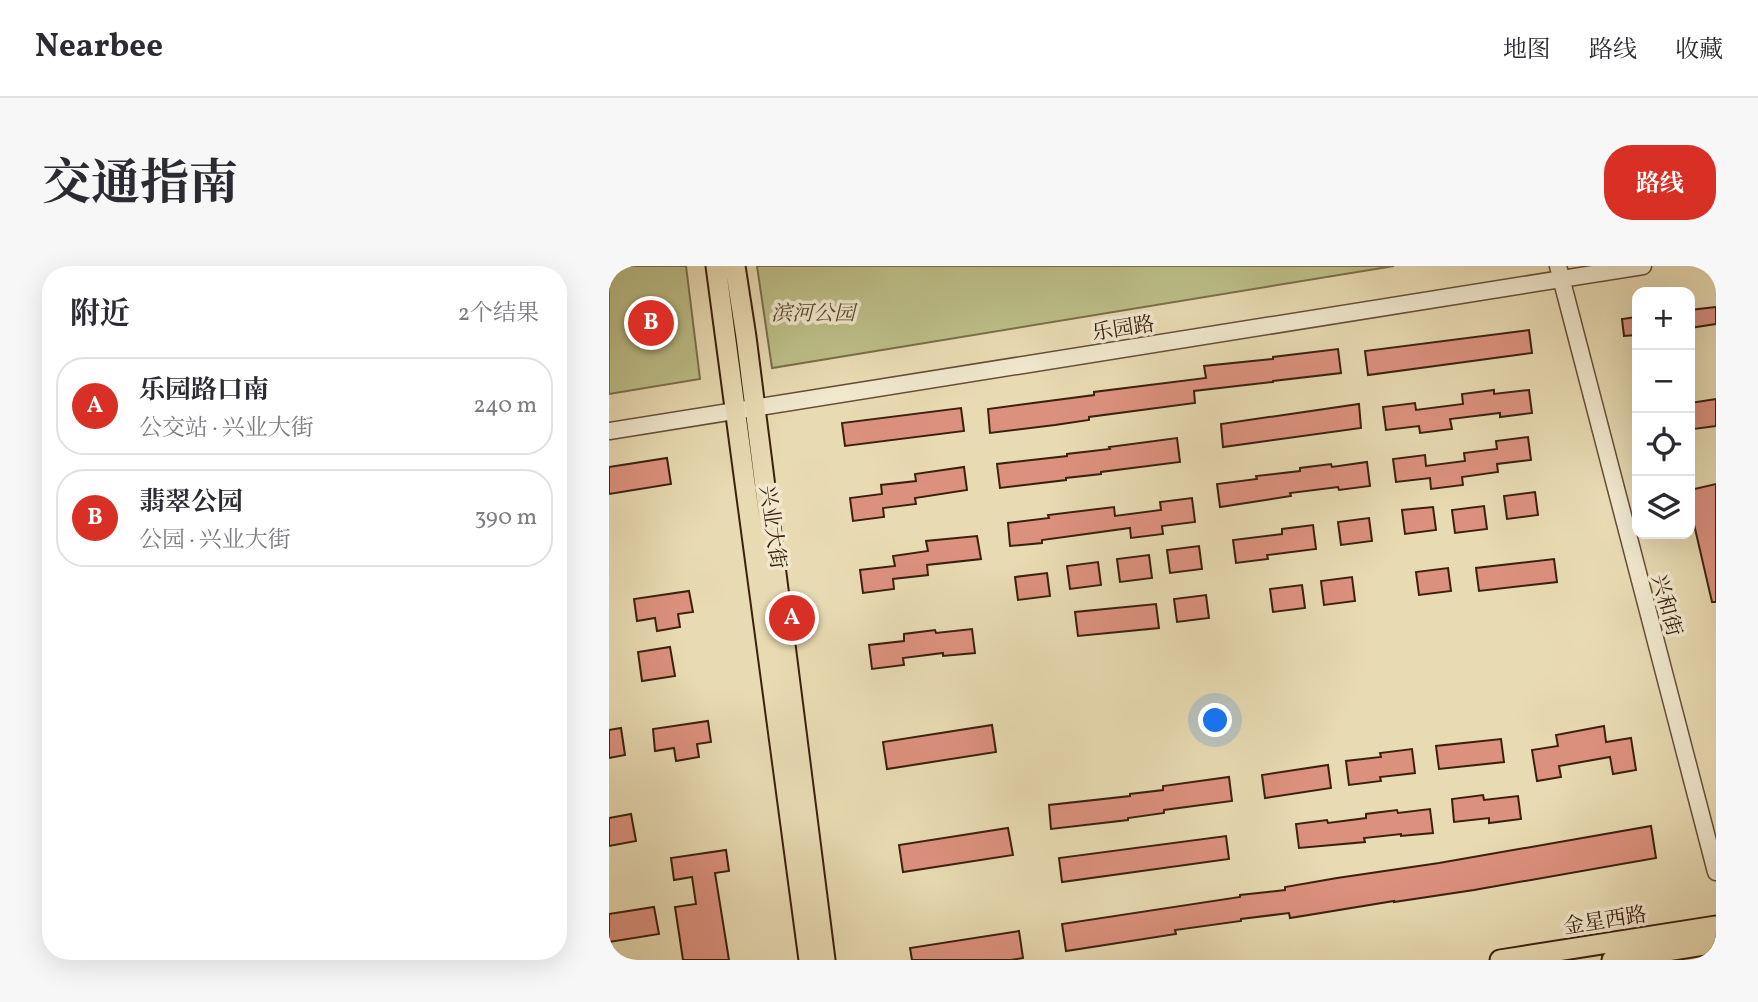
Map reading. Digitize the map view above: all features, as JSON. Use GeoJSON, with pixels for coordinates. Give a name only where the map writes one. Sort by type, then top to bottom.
{"type":"FeatureCollection","features":[{"type":"Feature","properties":{"kind":"main road","name":"兴业大街"},"geometry":{"type":"LineString","coordinates":[[716,266],[809,960]]}},
{"type":"Feature","properties":{"kind":"main road","name":"兴业大街"},"geometry":{"type":"LineString","coordinates":[[735,266],[825,960]]}},
{"type":"Feature","properties":{"kind":"main road","name":"金星西路"},"geometry":{"type":"LineString","coordinates":[[1500,960],[1716,926]]}},
{"type":"Feature","properties":{"kind":"main road","name":"金星西路"},"geometry":{"type":"LineString","coordinates":[[1612,960],[1716,943]]}},
{"type":"Feature","properties":{"kind":"street","name":"乐园路"},"geometry":{"type":"LineString","coordinates":[[609,431],[1559,272],[1643,266]]}},
{"type":"Feature","properties":{"kind":"street","name":"兴和街"},"geometry":{"type":"LineString","coordinates":[[1559,272],[1716,872]]}},
{"type":"Feature","properties":{"kind":"green space"},"geometry":{"type":"Polygon","coordinates":[[[609,266],[686,266],[700,379],[609,394],[609,266]]]}},
{"type":"Feature","properties":{"kind":"green space","name":"滨河公园"},"geometry":{"type":"Polygon","coordinates":[[[757,266],[1394,266],[772,368],[757,266]]]}},
{"type":"Feature","properties":{"kind":"building"},"geometry":{"type":"Polygon","coordinates":[[[1716,307],[1716,324],[1695,327],[1695,309],[1716,307]]]}},
{"type":"Feature","properties":{"kind":"building"},"geometry":{"type":"Polygon","coordinates":[[[1632,318],[1632,335],[1624,336],[1622,319],[1632,318]]]}},
{"type":"Feature","properties":{"kind":"building"},"geometry":{"type":"Polygon","coordinates":[[[1529,330],[1532,353],[1368,375],[1365,351],[1529,330]]]}},
{"type":"Feature","properties":{"kind":"building"},"geometry":{"type":"Polygon","coordinates":[[[1338,349],[1341,373],[1194,391],[1195,403],[990,433],[988,409],[1206,378],[1204,366],[1338,349]]]}},
{"type":"Feature","properties":{"kind":"building"},"geometry":{"type":"Polygon","coordinates":[[[1494,390],[1494,394],[1529,390],[1532,413],[1500,417],[1500,413],[1450,419],[1452,429],[1420,433],[1419,426],[1386,430],[1383,407],[1415,403],[1416,410],[1463,404],[1462,394],[1494,390]]]}},
{"type":"Feature","properties":{"kind":"building"},"geometry":{"type":"Polygon","coordinates":[[[1716,399],[1716,426],[1695,429],[1695,402],[1716,399]]]}},
{"type":"Feature","properties":{"kind":"building"},"geometry":{"type":"Polygon","coordinates":[[[1359,404],[1361,428],[1223,447],[1221,424],[1359,404]]]}},
{"type":"Feature","properties":{"kind":"building"},"geometry":{"type":"Polygon","coordinates":[[[961,408],[964,431],[845,446],[842,423],[961,408]]]}},
{"type":"Feature","properties":{"kind":"building"},"geometry":{"type":"Polygon","coordinates":[[[1528,437],[1531,460],[1497,464],[1498,472],[1462,477],[1463,485],[1431,489],[1430,478],[1396,482],[1393,459],[1425,455],[1426,466],[1465,461],[1464,453],[1497,449],[1496,441],[1528,437]]]}},
{"type":"Feature","properties":{"kind":"building"},"geometry":{"type":"Polygon","coordinates":[[[1177,438],[1180,462],[1000,488],[997,464],[1177,438]]]}},
{"type":"Feature","properties":{"kind":"building"},"geometry":{"type":"Polygon","coordinates":[[[667,458],[671,484],[609,494],[609,467],[667,458]]]}},
{"type":"Feature","properties":{"kind":"building"},"geometry":{"type":"Polygon","coordinates":[[[1367,462],[1370,486],[1290,493],[1291,496],[1220,507],[1217,484],[1300,471],[1300,468],[1367,462]]]}},
{"type":"Feature","properties":{"kind":"building"},"geometry":{"type":"Polygon","coordinates":[[[964,467],[967,490],[915,498],[916,504],[883,508],[884,517],[853,521],[850,498],[882,494],[881,485],[916,481],[915,474],[964,467]]]}},
{"type":"Feature","properties":{"kind":"building"},"geometry":{"type":"Polygon","coordinates":[[[1716,484],[1716,602],[1712,602],[1695,529],[1695,489],[1716,484]]]}},
{"type":"Feature","properties":{"kind":"building"},"geometry":{"type":"Polygon","coordinates":[[[1535,492],[1538,515],[1507,519],[1504,496],[1535,492]]]}},
{"type":"Feature","properties":{"kind":"building"},"geometry":{"type":"Polygon","coordinates":[[[1192,498],[1195,522],[1162,526],[1163,534],[1131,538],[1130,528],[1010,546],[1008,523],[1114,507],[1115,516],[1161,510],[1160,502],[1192,498]]]}},
{"type":"Feature","properties":{"kind":"building"},"geometry":{"type":"Polygon","coordinates":[[[1484,506],[1487,529],[1455,533],[1452,510],[1484,506]]]}},
{"type":"Feature","properties":{"kind":"building"},"geometry":{"type":"Polygon","coordinates":[[[1433,507],[1436,530],[1405,534],[1402,510],[1433,507]]]}},
{"type":"Feature","properties":{"kind":"building"},"geometry":{"type":"Polygon","coordinates":[[[1369,518],[1372,541],[1341,545],[1338,522],[1369,518]]]}},
{"type":"Feature","properties":{"kind":"building"},"geometry":{"type":"Polygon","coordinates":[[[1313,525],[1316,549],[1267,555],[1268,559],[1236,563],[1233,540],[1282,534],[1282,529],[1313,525]]]}},
{"type":"Feature","properties":{"kind":"building"},"geometry":{"type":"Polygon","coordinates":[[[977,536],[981,559],[927,565],[928,575],[893,579],[894,589],[863,593],[860,570],[895,566],[893,556],[928,551],[926,541],[977,536]]]}},
{"type":"Feature","properties":{"kind":"building"},"geometry":{"type":"Polygon","coordinates":[[[1199,546],[1202,569],[1170,573],[1167,550],[1199,546]]]}},
{"type":"Feature","properties":{"kind":"building"},"geometry":{"type":"Polygon","coordinates":[[[1149,555],[1152,578],[1120,582],[1117,559],[1149,555]]]}},
{"type":"Feature","properties":{"kind":"building"},"geometry":{"type":"Polygon","coordinates":[[[1554,559],[1557,582],[1479,591],[1476,568],[1554,559]]]}},
{"type":"Feature","properties":{"kind":"building"},"geometry":{"type":"Polygon","coordinates":[[[1098,562],[1101,585],[1070,589],[1067,566],[1098,562]]]}},
{"type":"Feature","properties":{"kind":"building"},"geometry":{"type":"Polygon","coordinates":[[[1448,568],[1451,591],[1419,595],[1416,572],[1448,568]]]}},
{"type":"Feature","properties":{"kind":"building"},"geometry":{"type":"Polygon","coordinates":[[[1047,573],[1050,596],[1018,600],[1015,577],[1047,573]]]}},
{"type":"Feature","properties":{"kind":"building"},"geometry":{"type":"Polygon","coordinates":[[[1352,577],[1355,601],[1324,605],[1321,581],[1352,577]]]}},
{"type":"Feature","properties":{"kind":"building"},"geometry":{"type":"Polygon","coordinates":[[[1302,585],[1305,608],[1273,612],[1270,589],[1302,585]]]}},
{"type":"Feature","properties":{"kind":"building"},"geometry":{"type":"Polygon","coordinates":[[[689,591],[693,612],[678,614],[680,627],[657,631],[655,618],[637,621],[634,599],[689,591]]]}},
{"type":"Feature","properties":{"kind":"building"},"geometry":{"type":"Polygon","coordinates":[[[1206,595],[1209,618],[1177,622],[1174,599],[1206,595]]]}},
{"type":"Feature","properties":{"kind":"building"},"geometry":{"type":"Polygon","coordinates":[[[1156,604],[1159,628],[1078,636],[1075,612],[1156,604]]]}},
{"type":"Feature","properties":{"kind":"building"},"geometry":{"type":"Polygon","coordinates":[[[972,629],[975,653],[943,656],[943,653],[903,658],[904,665],[872,669],[869,645],[904,641],[904,634],[972,629]]]}},
{"type":"Feature","properties":{"kind":"building"},"geometry":{"type":"Polygon","coordinates":[[[670,647],[675,676],[642,681],[638,652],[670,647]]]}},
{"type":"Feature","properties":{"kind":"building"},"geometry":{"type":"Polygon","coordinates":[[[708,721],[711,742],[697,744],[699,757],[676,761],[674,748],[655,751],[653,729],[708,721]]]}},
{"type":"Feature","properties":{"kind":"building"},"geometry":{"type":"Polygon","coordinates":[[[992,725],[996,752],[887,769],[883,742],[992,725]]]}},
{"type":"Feature","properties":{"kind":"building"},"geometry":{"type":"Polygon","coordinates":[[[1604,726],[1606,742],[1631,738],[1636,770],[1613,774],[1610,757],[1559,766],[1561,777],[1537,781],[1532,750],[1558,746],[1556,735],[1604,726]]]}},
{"type":"Feature","properties":{"kind":"building"},"geometry":{"type":"Polygon","coordinates":[[[621,728],[625,755],[609,758],[609,730],[621,728]]]}},
{"type":"Feature","properties":{"kind":"building"},"geometry":{"type":"Polygon","coordinates":[[[1501,739],[1504,762],[1439,769],[1436,746],[1501,739]]]}},
{"type":"Feature","properties":{"kind":"building"},"geometry":{"type":"Polygon","coordinates":[[[1412,749],[1415,773],[1380,777],[1381,781],[1349,785],[1346,761],[1381,757],[1380,753],[1412,749]]]}},
{"type":"Feature","properties":{"kind":"building"},"geometry":{"type":"Polygon","coordinates":[[[1328,765],[1331,788],[1265,798],[1262,775],[1328,765]]]}},
{"type":"Feature","properties":{"kind":"building"},"geometry":{"type":"Polygon","coordinates":[[[1229,777],[1232,801],[1164,810],[1164,813],[1128,820],[1051,829],[1049,805],[1130,796],[1163,790],[1163,786],[1229,777]]]}},
{"type":"Feature","properties":{"kind":"building"},"geometry":{"type":"Polygon","coordinates":[[[1483,795],[1484,800],[1518,796],[1521,819],[1489,823],[1489,818],[1454,822],[1452,799],[1483,795]]]}},
{"type":"Feature","properties":{"kind":"building"},"geometry":{"type":"Polygon","coordinates":[[[1430,809],[1433,833],[1364,838],[1365,842],[1299,848],[1296,824],[1366,818],[1366,814],[1397,810],[1398,813],[1430,809]]]}},
{"type":"Feature","properties":{"kind":"building"},"geometry":{"type":"Polygon","coordinates":[[[631,814],[636,841],[609,846],[609,818],[631,814]]]}},
{"type":"Feature","properties":{"kind":"building"},"geometry":{"type":"Polygon","coordinates":[[[1651,826],[1656,858],[1474,890],[1290,918],[1289,913],[1241,919],[1175,930],[1176,934],[1066,951],[1062,924],[1285,890],[1285,887],[1651,826]]]}},
{"type":"Feature","properties":{"kind":"building"},"geometry":{"type":"Polygon","coordinates":[[[1008,828],[1013,855],[903,872],[899,845],[1008,828]]]}},
{"type":"Feature","properties":{"kind":"building"},"geometry":{"type":"Polygon","coordinates":[[[1226,836],[1229,859],[1062,882],[1059,858],[1226,836]]]}},
{"type":"Feature","properties":{"kind":"building"},"geometry":{"type":"Polygon","coordinates":[[[726,850],[729,871],[715,873],[729,960],[683,960],[675,907],[696,904],[692,877],[674,880],[671,858],[726,850]]]}},
{"type":"Feature","properties":{"kind":"building"},"geometry":{"type":"Polygon","coordinates":[[[654,907],[659,934],[609,942],[609,914],[654,907]]]}},
{"type":"Feature","properties":{"kind":"building"},"geometry":{"type":"Polygon","coordinates":[[[1019,931],[1023,958],[912,960],[910,948],[1019,931]]]}},
{"type":"Feature","properties":{"kind":"place","name":"翡翠公园"},"geometry":{"type":"Point","coordinates":[651,323]}},
{"type":"Feature","properties":{"kind":"place","name":"乐园路口南"},"geometry":{"type":"Point","coordinates":[792,618]}}]}
